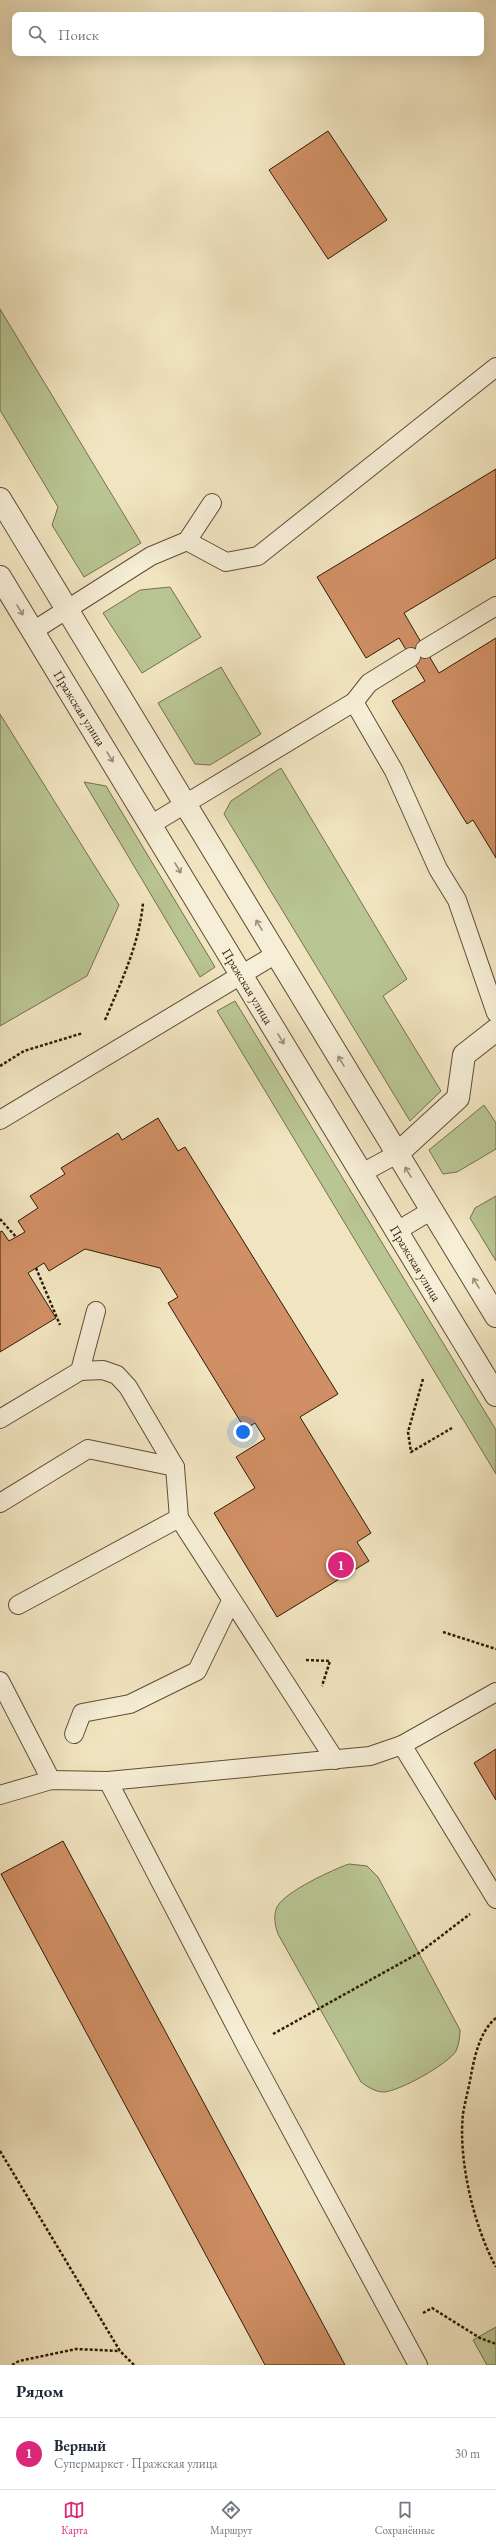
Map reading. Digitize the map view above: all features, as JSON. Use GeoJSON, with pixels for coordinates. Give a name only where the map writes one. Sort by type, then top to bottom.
{"type":"FeatureCollection","features":[{"type":"Feature","properties":{"kind":"street"},"geometry":{"type":"LineString","coordinates":[[0,499],[496,1316]]}},
{"type":"Feature","properties":{"kind":"street","name":"Пражская улица"},"geometry":{"type":"LineString","coordinates":[[0,577],[152,824],[242,976],[496,1394]]}},
{"type":"Feature","properties":{"kind":"street"},"geometry":{"type":"LineString","coordinates":[[397,1154],[458,1098],[464,1055],[496,1030]]}},
{"type":"Feature","properties":{"kind":"lane"},"geometry":{"type":"LineString","coordinates":[[187,541],[226,562],[258,556],[496,367]]}},
{"type":"Feature","properties":{"kind":"lane"},"geometry":{"type":"LineString","coordinates":[[33,631],[68,611],[151,556],[187,541],[212,503]]}},
{"type":"Feature","properties":{"kind":"lane"},"geometry":{"type":"LineString","coordinates":[[152,824],[354,702],[369,683],[496,606]]}},
{"type":"Feature","properties":{"kind":"lane"},"geometry":{"type":"LineString","coordinates":[[354,702],[384,752],[413,809],[438,869],[457,900],[496,1013]]}},
{"type":"Feature","properties":{"kind":"lane"},"geometry":{"type":"LineString","coordinates":[[0,1120],[242,976],[276,954]]}},
{"type":"Feature","properties":{"kind":"lane"},"geometry":{"type":"LineString","coordinates":[[362,1173],[397,1154]]}},
{"type":"Feature","properties":{"kind":"lane"},"geometry":{"type":"LineString","coordinates":[[397,1231],[432,1210]]}},
{"type":"Feature","properties":{"kind":"lane"},"geometry":{"type":"LineString","coordinates":[[80,1371],[96,1311]]}},
{"type":"Feature","properties":{"kind":"lane"},"geometry":{"type":"LineString","coordinates":[[0,1419],[80,1371],[103,1370],[117,1375],[128,1387],[175,1467],[179,1518],[231,1601],[254,1632],[335,1760]]}},
{"type":"Feature","properties":{"kind":"lane"},"geometry":{"type":"LineString","coordinates":[[0,1503],[88,1449],[175,1467]]}},
{"type":"Feature","properties":{"kind":"lane"},"geometry":{"type":"LineString","coordinates":[[18,1605],[179,1518]]}},
{"type":"Feature","properties":{"kind":"lane"},"geometry":{"type":"LineString","coordinates":[[74,1734],[82,1713],[130,1704],[197,1671],[231,1601]]}},
{"type":"Feature","properties":{"kind":"lane"},"geometry":{"type":"LineString","coordinates":[[0,1681],[51,1780]]}},
{"type":"Feature","properties":{"kind":"lane"},"geometry":{"type":"LineString","coordinates":[[0,1795],[51,1780],[108,1781],[370,1756],[402,1745],[496,1692]]}},
{"type":"Feature","properties":{"kind":"lane"},"geometry":{"type":"LineString","coordinates":[[402,1745],[495,1898]]}},
{"type":"Feature","properties":{"kind":"lane"},"geometry":{"type":"LineString","coordinates":[[108,1781],[247,2048],[396,2327],[418,2365]]}},
{"type":"Feature","properties":{"kind":"path"},"geometry":{"type":"LineString","coordinates":[[88,1068],[94,1045],[134,951],[141,927],[143,904]]}},
{"type":"Feature","properties":{"kind":"path"},"geometry":{"type":"LineString","coordinates":[[100,1024],[105,1021]]}},
{"type":"Feature","properties":{"kind":"path"},"geometry":{"type":"LineString","coordinates":[[0,1066],[24,1051],[89,1030]]}},
{"type":"Feature","properties":{"kind":"path"},"geometry":{"type":"LineString","coordinates":[[0,1219],[16,1237]]}},
{"type":"Feature","properties":{"kind":"path"},"geometry":{"type":"LineString","coordinates":[[36,1268],[61,1327]]}},
{"type":"Feature","properties":{"kind":"path"},"geometry":{"type":"LineString","coordinates":[[423,1380],[408,1432],[411,1452],[452,1428]]}},
{"type":"Feature","properties":{"kind":"path"},"geometry":{"type":"LineString","coordinates":[[443,1632],[496,1649]]}},
{"type":"Feature","properties":{"kind":"path"},"geometry":{"type":"LineString","coordinates":[[299,1660],[330,1660],[320,1692]]}},
{"type":"Feature","properties":{"kind":"path"},"geometry":{"type":"LineString","coordinates":[[247,2048],[419,1952],[495,1898]]}},
{"type":"Feature","properties":{"kind":"path"},"geometry":{"type":"LineString","coordinates":[[496,2018],[490,2023],[476,2052],[463,2115],[464,2154],[470,2191],[485,2246],[496,2268]]}},
{"type":"Feature","properties":{"kind":"path"},"geometry":{"type":"LineString","coordinates":[[0,2151],[120,2351],[134,2365]]}},
{"type":"Feature","properties":{"kind":"path"},"geometry":{"type":"LineString","coordinates":[[396,2327],[432,2308],[480,2338],[496,2344]]}},
{"type":"Feature","properties":{"kind":"path"},"geometry":{"type":"LineString","coordinates":[[12,2365],[19,2361],[76,2349],[120,2351]]}},
{"type":"Feature","properties":{"kind":"green space"},"geometry":{"type":"Polygon","coordinates":[[[0,309],[141,543],[84,577],[52,525],[58,507],[0,410],[0,309]]]}},
{"type":"Feature","properties":{"kind":"green space"},"geometry":{"type":"Polygon","coordinates":[[[170,587],[201,637],[142,673],[103,613],[140,590],[170,587]]]}},
{"type":"Feature","properties":{"kind":"green space"},"geometry":{"type":"Polygon","coordinates":[[[221,667],[261,734],[210,765],[195,764],[158,703],[221,667]]]}},
{"type":"Feature","properties":{"kind":"green space"},"geometry":{"type":"Polygon","coordinates":[[[0,714],[119,905],[87,976],[0,1026],[0,714]]]}},
{"type":"Feature","properties":{"kind":"green space"},"geometry":{"type":"Polygon","coordinates":[[[281,768],[407,979],[383,996],[441,1091],[410,1121],[224,814],[231,801],[281,768]]]}},
{"type":"Feature","properties":{"kind":"green space"},"geometry":{"type":"Polygon","coordinates":[[[84,782],[106,786],[215,967],[200,977],[84,782]]]}},
{"type":"Feature","properties":{"kind":"green space"},"geometry":{"type":"Polygon","coordinates":[[[235,1001],[496,1430],[496,1474],[217,1011],[235,1001]]]}},
{"type":"Feature","properties":{"kind":"green space"},"geometry":{"type":"Polygon","coordinates":[[[484,1105],[496,1123],[496,1149],[457,1172],[443,1174],[429,1150],[484,1105]]]}},
{"type":"Feature","properties":{"kind":"green space"},"geometry":{"type":"Polygon","coordinates":[[[496,1196],[496,1261],[470,1218],[475,1208],[496,1196]]]}},
{"type":"Feature","properties":{"kind":"green space"},"geometry":{"type":"Polygon","coordinates":[[[349,1864],[367,1866],[378,1877],[460,2030],[456,2051],[444,2063],[412,2082],[384,2092],[375,2090],[361,2082],[278,1934],[275,1924],[275,1914],[281,1901],[299,1888],[321,1876],[349,1864]]]}},
{"type":"Feature","properties":{"kind":"green space"},"geometry":{"type":"Polygon","coordinates":[[[496,2327],[496,2365],[487,2365],[473,2340],[496,2327]]]}},
{"type":"Feature","properties":{"kind":"building"},"geometry":{"type":"Polygon","coordinates":[[[328,131],[387,220],[328,259],[269,170],[328,131]]]}},
{"type":"Feature","properties":{"kind":"building"},"geometry":{"type":"Polygon","coordinates":[[[496,469],[496,558],[404,613],[439,673],[496,638],[496,858],[473,820],[467,824],[392,701],[425,681],[399,638],[366,658],[317,577],[496,469]]]}},
{"type":"Feature","properties":{"kind":"building"},"geometry":{"type":"Polygon","coordinates":[[[158,1118],[178,1151],[185,1147],[338,1394],[300,1417],[371,1533],[357,1542],[369,1561],[277,1617],[214,1513],[255,1488],[236,1457],[265,1439],[255,1423],[245,1429],[168,1303],[178,1297],[160,1268],[85,1249],[49,1271],[44,1263],[28,1273],[56,1318],[0,1352],[0,1232],[2,1231],[9,1241],[25,1232],[18,1221],[38,1208],[30,1196],[65,1174],[61,1168],[118,1133],[122,1140],[158,1118]]]}},
{"type":"Feature","properties":{"kind":"building"},"geometry":{"type":"Polygon","coordinates":[[[496,1749],[496,1800],[474,1763],[496,1749]]]}},
{"type":"Feature","properties":{"kind":"building"},"geometry":{"type":"Polygon","coordinates":[[[63,1841],[345,2365],[265,2365],[1,1874],[63,1841]]]}},
{"type":"Feature","properties":{"kind":"place","name":"Верный"},"geometry":{"type":"Point","coordinates":[341,1565]}}]}
